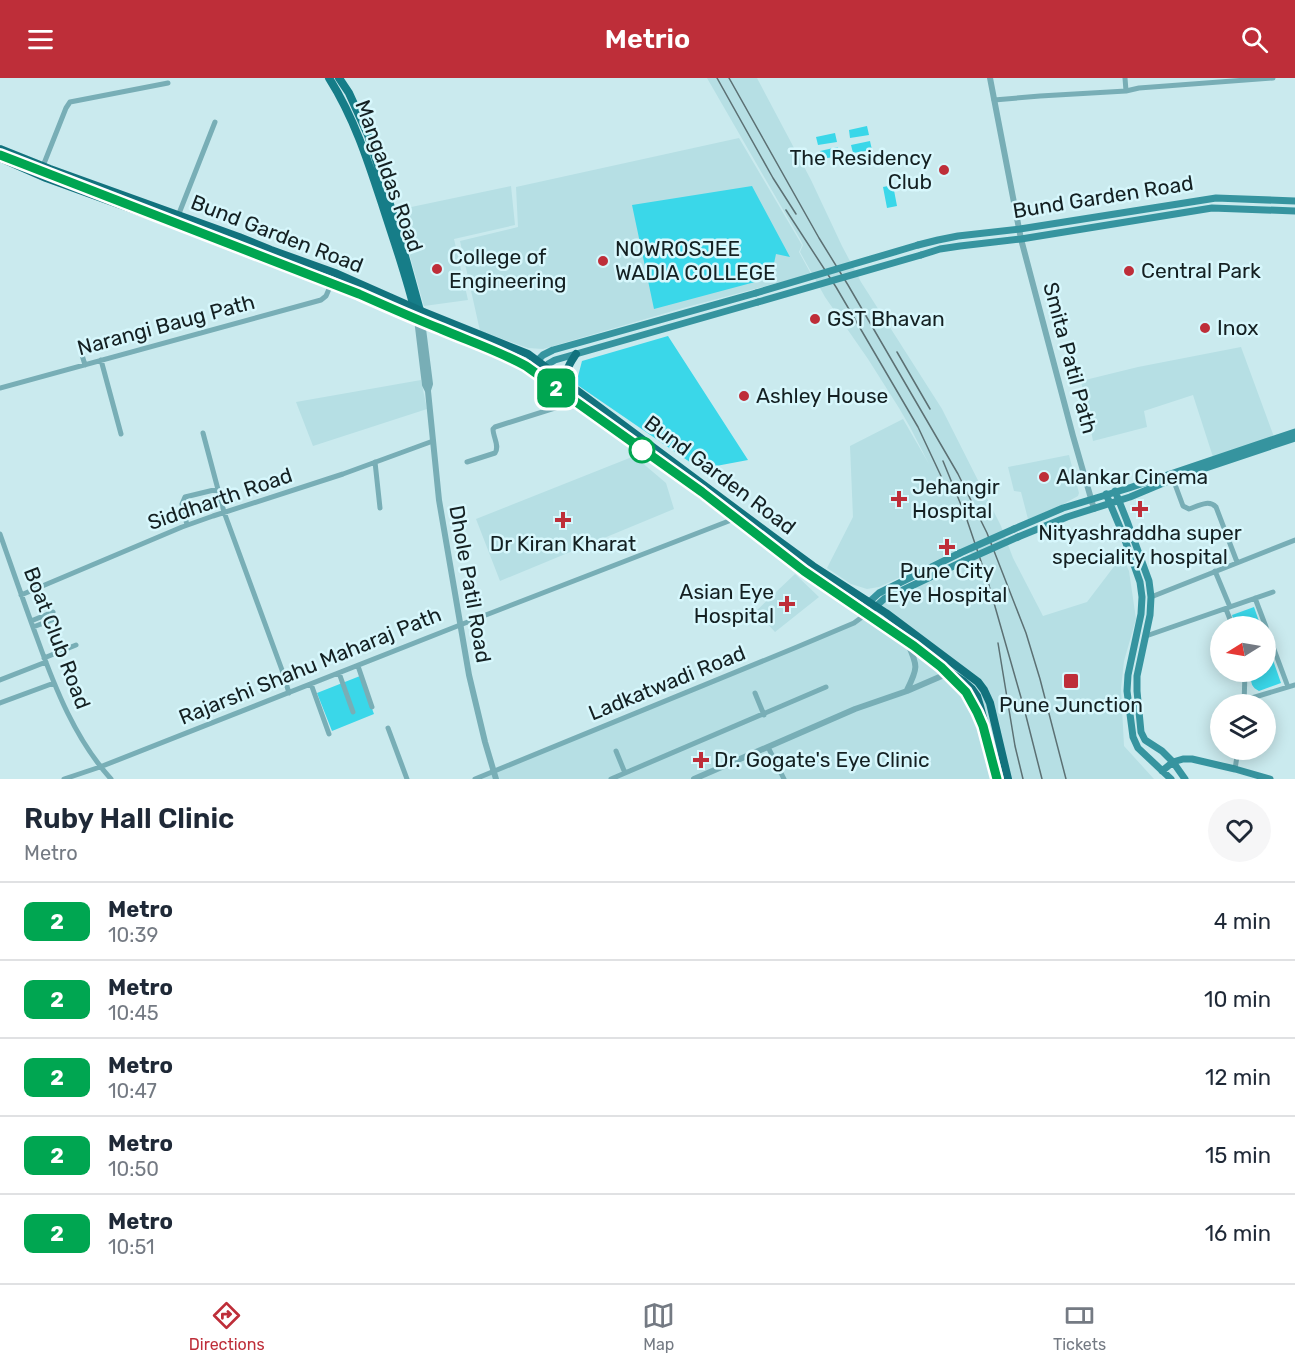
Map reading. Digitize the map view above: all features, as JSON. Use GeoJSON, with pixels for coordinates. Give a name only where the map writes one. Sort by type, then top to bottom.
{"type":"FeatureCollection","features":[{"type":"Feature","properties":{"kind":"highway","name":"Bund Garden Road"},"geometry":{"type":"LineString","coordinates":[[0,148],[43,166],[335,273],[419,315],[524,362],[534,364],[734,519],[808,573],[869,607]]}},
{"type":"Feature","properties":{"kind":"highway","name":"Bund Garden Road"},"geometry":{"type":"LineString","coordinates":[[0,158],[46,178],[236,245],[419,315]]}},
{"type":"Feature","properties":{"kind":"highway"},"geometry":{"type":"LineString","coordinates":[[570,386],[567,377],[568,365],[576,354]]}},
{"type":"Feature","properties":{"kind":"highway","name":"Bund Garden Road"},"geometry":{"type":"LineString","coordinates":[[544,371],[570,386],[579,398],[745,515],[869,607]]}},
{"type":"Feature","properties":{"kind":"highway"},"geometry":{"type":"LineString","coordinates":[[869,607],[908,644],[951,672],[972,689],[977,696],[999,779]]}},
{"type":"Feature","properties":{"kind":"highway"},"geometry":{"type":"LineString","coordinates":[[869,607],[978,682],[990,703],[1008,779]]}},
{"type":"Feature","properties":{"kind":"main road","name":"Mangaldas Road"},"geometry":{"type":"LineString","coordinates":[[330,78],[342,97],[360,138],[419,315]]}},
{"type":"Feature","properties":{"kind":"main road","name":"Mangaldas Road"},"geometry":{"type":"LineString","coordinates":[[339,78],[349,93],[368,135],[395,220],[419,315]]}},
{"type":"Feature","properties":{"kind":"main road","name":"Bund Garden Road"},"geometry":{"type":"LineString","coordinates":[[534,364],[543,355],[553,350],[938,240],[1216,198],[1295,201]]}},
{"type":"Feature","properties":{"kind":"main road","name":"Bund Garden Road"},"geometry":{"type":"LineString","coordinates":[[576,354],[940,249],[1021,239],[1216,208],[1295,211]]}},
{"type":"Feature","properties":{"kind":"main road"},"geometry":{"type":"LineString","coordinates":[[544,371],[548,364],[555,360],[576,354]]}},
{"type":"Feature","properties":{"kind":"main road"},"geometry":{"type":"LineString","coordinates":[[869,607],[879,593],[960,553],[1063,508],[1295,432]]}},
{"type":"Feature","properties":{"kind":"main road"},"geometry":{"type":"LineString","coordinates":[[869,607],[964,561],[1067,517],[1119,501],[1173,479],[1295,438]]}},
{"type":"Feature","properties":{"kind":"main road"},"geometry":{"type":"LineString","coordinates":[[1114,491],[1149,581],[1151,597],[1150,615],[1137,676],[1139,719],[1142,732],[1145,740],[1173,762],[1185,779]]}},
{"type":"Feature","properties":{"kind":"main road"},"geometry":{"type":"LineString","coordinates":[[1106,494],[1140,582],[1142,597],[1141,614],[1128,675],[1127,691],[1133,737],[1138,748],[1171,779]]}},
{"type":"Feature","properties":{"kind":"main road"},"geometry":{"type":"LineString","coordinates":[[1162,771],[1173,762],[1192,759],[1270,779]]}},
{"type":"Feature","properties":{"kind":"street","name":"Smita Patil Path"},"geometry":{"type":"LineString","coordinates":[[990,78],[1021,239],[1094,509]]}},
{"type":"Feature","properties":{"kind":"street"},"geometry":{"type":"LineString","coordinates":[[1125,78],[1126,91]]}},
{"type":"Feature","properties":{"kind":"street"},"geometry":{"type":"LineString","coordinates":[[994,100],[1273,78]]}},
{"type":"Feature","properties":{"kind":"street"},"geometry":{"type":"LineString","coordinates":[[43,166],[70,102],[168,83]]}},
{"type":"Feature","properties":{"kind":"street"},"geometry":{"type":"LineString","coordinates":[[178,216],[215,122]]}},
{"type":"Feature","properties":{"kind":"street","name":"Narangi Baug Path"},"geometry":{"type":"LineString","coordinates":[[0,388],[321,300],[326,296],[332,282]]}},
{"type":"Feature","properties":{"kind":"street","name":"Mangaldas Road"},"geometry":{"type":"LineString","coordinates":[[419,315],[430,384],[428,391]]}},
{"type":"Feature","properties":{"kind":"street"},"geometry":{"type":"LineString","coordinates":[[82,355],[85,365]]}},
{"type":"Feature","properties":{"kind":"street"},"geometry":{"type":"LineString","coordinates":[[101,360],[121,434]]}},
{"type":"Feature","properties":{"kind":"street","name":"Dhole Patil Road"},"geometry":{"type":"LineString","coordinates":[[428,391],[439,500],[460,625],[469,675],[495,776]]}},
{"type":"Feature","properties":{"kind":"street"},"geometry":{"type":"LineString","coordinates":[[467,462],[495,453],[497,450],[493,432],[495,427],[579,398]]}},
{"type":"Feature","properties":{"kind":"street"},"geometry":{"type":"LineString","coordinates":[[203,432],[224,512],[289,693]]}},
{"type":"Feature","properties":{"kind":"street","name":"Siddharth Road"},"geometry":{"type":"LineString","coordinates":[[21,595],[187,525],[433,441]]}},
{"type":"Feature","properties":{"kind":"street"},"geometry":{"type":"LineString","coordinates":[[375,462],[380,508]]}},
{"type":"Feature","properties":{"kind":"street"},"geometry":{"type":"LineString","coordinates":[[1173,479],[1186,508],[1208,502],[1213,503],[1237,562]]}},
{"type":"Feature","properties":{"kind":"street"},"geometry":{"type":"LineString","coordinates":[[187,525],[182,504],[185,497],[218,489]]}},
{"type":"Feature","properties":{"kind":"street","name":"Rajarshi Shahu Maharaj Path"},"geometry":{"type":"LineString","coordinates":[[64,779],[100,767],[734,519]]}},
{"type":"Feature","properties":{"kind":"street","name":"Boat Club Road"},"geometry":{"type":"LineString","coordinates":[[1,538],[45,660],[69,718],[100,767],[111,779]]}},
{"type":"Feature","properties":{"kind":"street"},"geometry":{"type":"LineString","coordinates":[[1151,597],[1295,540]]}},
{"type":"Feature","properties":{"kind":"street"},"geometry":{"type":"LineString","coordinates":[[1215,571],[1230,616]]}},
{"type":"Feature","properties":{"kind":"street"},"geometry":{"type":"LineString","coordinates":[[1146,636],[1273,592]]}},
{"type":"Feature","properties":{"kind":"street"},"geometry":{"type":"LineString","coordinates":[[1255,598],[1262,616]]}},
{"type":"Feature","properties":{"kind":"street","name":"Ladkatwadi Road"},"geometry":{"type":"LineString","coordinates":[[475,779],[495,776],[854,623],[869,607]]}},
{"type":"Feature","properties":{"kind":"street"},"geometry":{"type":"LineString","coordinates":[[32,624],[53,612]]}},
{"type":"Feature","properties":{"kind":"street"},"geometry":{"type":"LineString","coordinates":[[32,624],[52,620]]}},
{"type":"Feature","properties":{"kind":"street"},"geometry":{"type":"LineString","coordinates":[[907,691],[916,668],[908,644]]}},
{"type":"Feature","properties":{"kind":"street"},"geometry":{"type":"LineString","coordinates":[[0,680],[76,645]]}},
{"type":"Feature","properties":{"kind":"street"},"geometry":{"type":"LineString","coordinates":[[1276,654],[1288,687]]}},
{"type":"Feature","properties":{"kind":"street"},"geometry":{"type":"LineString","coordinates":[[358,666],[372,707]]}},
{"type":"Feature","properties":{"kind":"street"},"geometry":{"type":"LineString","coordinates":[[694,779],[855,709],[907,691],[951,672]]}},
{"type":"Feature","properties":{"kind":"street"},"geometry":{"type":"LineString","coordinates":[[339,673],[353,712]]}},
{"type":"Feature","properties":{"kind":"street"},"geometry":{"type":"LineString","coordinates":[[0,703],[54,683]]}},
{"type":"Feature","properties":{"kind":"street"},"geometry":{"type":"LineString","coordinates":[[311,684],[329,734]]}},
{"type":"Feature","properties":{"kind":"street"},"geometry":{"type":"LineString","coordinates":[[1268,694],[1295,685]]}},
{"type":"Feature","properties":{"kind":"street"},"geometry":{"type":"LineString","coordinates":[[611,779],[826,687]]}},
{"type":"Feature","properties":{"kind":"street"},"geometry":{"type":"LineString","coordinates":[[755,693],[764,715]]}},
{"type":"Feature","properties":{"kind":"street"},"geometry":{"type":"LineString","coordinates":[[388,728],[407,779]]}},
{"type":"Feature","properties":{"kind":"street"},"geometry":{"type":"LineString","coordinates":[[768,747],[784,779]]}},
{"type":"Feature","properties":{"kind":"street"},"geometry":{"type":"LineString","coordinates":[[616,751],[626,773]]}},
{"type":"Feature","properties":{"kind":"street"},"geometry":{"type":"LineString","coordinates":[[1235,769],[1236,760]]}},
{"type":"Feature","properties":{"kind":"street"},"geometry":{"type":"LineString","coordinates":[[711,772],[714,779]]}},
{"type":"Feature","properties":{"kind":"shaded area"},"geometry":{"type":"Polygon","coordinates":[[[707,78],[757,78],[861,282],[942,409],[1043,616],[1087,602],[1122,556],[1129,571],[1136,619],[1124,661],[1121,688],[1124,746],[1154,779],[475,779],[853,623],[897,591],[971,554],[968,546],[879,587],[867,589],[851,584],[827,568],[853,517],[850,446],[903,419],[929,464],[899,408],[825,297],[800,252],[803,245],[800,239],[707,78]]]}},
{"type":"Feature","properties":{"kind":"shaded area"},"geometry":{"type":"Polygon","coordinates":[[[867,126],[869,135],[850,138],[849,130],[867,126]]]}},
{"type":"Feature","properties":{"kind":"shaded area"},"geometry":{"type":"Polygon","coordinates":[[[835,133],[837,142],[818,145],[816,137],[835,133]]]}},
{"type":"Feature","properties":{"kind":"shaded area"},"geometry":{"type":"Polygon","coordinates":[[[739,138],[802,245],[799,252],[811,274],[543,349],[528,348],[480,331],[460,241],[518,227],[516,187],[739,138]]]}},
{"type":"Feature","properties":{"kind":"shaded area"},"geometry":{"type":"Polygon","coordinates":[[[870,141],[872,150],[853,153],[851,145],[870,141]]]}},
{"type":"Feature","properties":{"kind":"shaded area"},"geometry":{"type":"Polygon","coordinates":[[[838,147],[840,156],[821,159],[820,151],[838,147]]]}},
{"type":"Feature","properties":{"kind":"shaded area"},"geometry":{"type":"Polygon","coordinates":[[[893,185],[897,206],[887,208],[883,187],[893,185]]]}},
{"type":"Feature","properties":{"kind":"shaded area","name":"College of Engineering"},"geometry":{"type":"Polygon","coordinates":[[[511,186],[515,225],[454,239],[468,300],[424,306],[397,210],[511,186]]]}},
{"type":"Feature","properties":{"kind":"shaded area"},"geometry":{"type":"Polygon","coordinates":[[[752,186],[790,257],[776,254],[773,268],[755,273],[755,282],[654,309],[632,205],[752,186]]]}},
{"type":"Feature","properties":{"kind":"shaded area"},"geometry":{"type":"Polygon","coordinates":[[[668,336],[748,460],[700,469],[576,384],[582,361],[668,336]]]}},
{"type":"Feature","properties":{"kind":"shaded area"},"geometry":{"type":"Polygon","coordinates":[[[1241,347],[1274,437],[1213,457],[1193,395],[1144,411],[1147,427],[1093,441],[1081,381],[1138,367],[1241,347]]]}},
{"type":"Feature","properties":{"kind":"shaded area"},"geometry":{"type":"Polygon","coordinates":[[[421,380],[427,409],[313,446],[296,402],[421,380]]]}},
{"type":"Feature","properties":{"kind":"shaded area"},"geometry":{"type":"Polygon","coordinates":[[[1069,455],[1078,496],[1028,519],[1021,492],[1014,491],[1008,467],[1069,455]]]}},
{"type":"Feature","properties":{"kind":"shaded area"},"geometry":{"type":"Polygon","coordinates":[[[632,457],[666,483],[674,509],[500,581],[476,519],[632,457]]]}},
{"type":"Feature","properties":{"kind":"shaded area","name":"Asian Eye Hospital"},"geometry":{"type":"Polygon","coordinates":[[[795,574],[819,597],[775,632],[756,611],[795,574]]]}},
{"type":"Feature","properties":{"kind":"shaded area"},"geometry":{"type":"Polygon","coordinates":[[[1254,607],[1257,616],[1232,616],[1254,607]]]}},
{"type":"Feature","properties":{"kind":"shaded area"},"geometry":{"type":"Polygon","coordinates":[[[1276,669],[1281,683],[1259,691],[1251,682],[1276,682],[1276,669]]]}},
{"type":"Feature","properties":{"kind":"shaded area"},"geometry":{"type":"Polygon","coordinates":[[[360,676],[374,714],[332,731],[317,693],[360,676]]]}},
{"type":"Feature","properties":{"kind":"railway"},"geometry":{"type":"LineString","coordinates":[[717,78],[773,178],[796,214]]}},
{"type":"Feature","properties":{"kind":"railway"},"geometry":{"type":"LineString","coordinates":[[729,78],[819,238],[958,474],[987,533],[1026,633],[1066,779]]}},
{"type":"Feature","properties":{"kind":"railway"},"geometry":{"type":"LineString","coordinates":[[0,152],[371,295],[500,349],[530,364],[807,568],[943,663],[969,690],[980,709],[988,728],[1002,779]]}},
{"type":"Feature","properties":{"kind":"railway"},"geometry":{"type":"LineString","coordinates":[[786,210],[836,287],[918,427],[941,476]]}},
{"type":"Feature","properties":{"kind":"railway"},"geometry":{"type":"LineString","coordinates":[[897,352],[930,409]]}},
{"type":"Feature","properties":{"kind":"railway"},"geometry":{"type":"LineString","coordinates":[[943,461],[966,517],[988,582],[1042,779]]}},
{"type":"Feature","properties":{"kind":"railway"},"geometry":{"type":"LineString","coordinates":[[998,643],[1015,746],[1023,779]]}},
{"type":"Feature","properties":{"kind":"metro line","name":"2"},"geometry":{"type":"LineString","coordinates":[[0,155],[359,294],[526,366],[702,492],[804,571],[914,646],[954,678],[966,692],[983,726],[997,779]]}},
{"type":"Feature","properties":{"kind":"place","name":"The Residency Club"},"geometry":{"type":"Point","coordinates":[944,170]}},
{"type":"Feature","properties":{"kind":"place","name":"NOWROSJEE WADIA COLLEGE"},"geometry":{"type":"Point","coordinates":[603,261]}},
{"type":"Feature","properties":{"kind":"place","name":"College of Engineering"},"geometry":{"type":"Point","coordinates":[437,269]}},
{"type":"Feature","properties":{"kind":"place","name":"Central Park"},"geometry":{"type":"Point","coordinates":[1129,271]}},
{"type":"Feature","properties":{"kind":"place","name":"GST Bhavan"},"geometry":{"type":"Point","coordinates":[815,319]}},
{"type":"Feature","properties":{"kind":"place","name":"Inox"},"geometry":{"type":"Point","coordinates":[1205,328]}},
{"type":"Feature","properties":{"kind":"place","name":"Ashley House"},"geometry":{"type":"Point","coordinates":[744,396]}},
{"type":"Feature","properties":{"kind":"place","name":"Alankar Cinema"},"geometry":{"type":"Point","coordinates":[1044,477]}},
{"type":"Feature","properties":{"kind":"place","name":"Jehangir Hospital"},"geometry":{"type":"Point","coordinates":[899,499]}},
{"type":"Feature","properties":{"kind":"place","name":"Nityashraddha super speciality hospital"},"geometry":{"type":"Point","coordinates":[1140,509]}},
{"type":"Feature","properties":{"kind":"place","name":"Dr Kiran Kharat"},"geometry":{"type":"Point","coordinates":[563,520]}},
{"type":"Feature","properties":{"kind":"place","name":"Pune City Eye Hospital"},"geometry":{"type":"Point","coordinates":[947,547]}},
{"type":"Feature","properties":{"kind":"place","name":"Asian Eye Hospital"},"geometry":{"type":"Point","coordinates":[787,604]}},
{"type":"Feature","properties":{"kind":"place","name":"Pune Junction"},"geometry":{"type":"Point","coordinates":[1071,681]}},
{"type":"Feature","properties":{"kind":"place","name":"Dr. Gogate's Eye Clinic"},"geometry":{"type":"Point","coordinates":[701,760]}}]}
